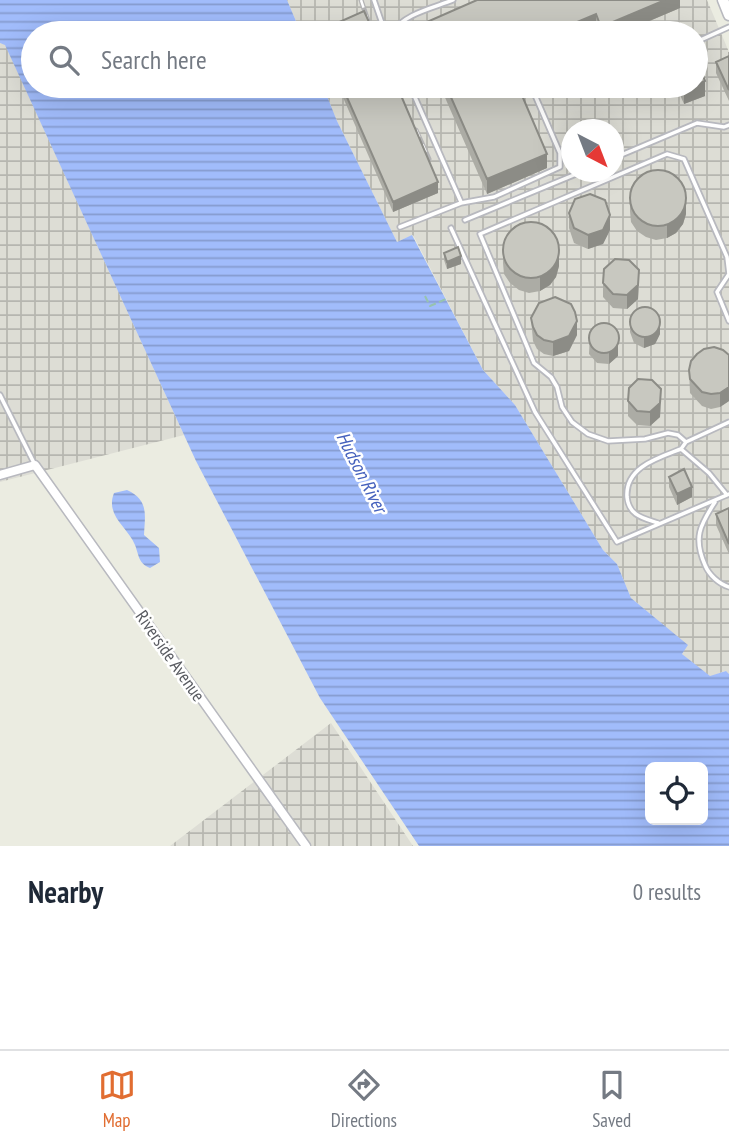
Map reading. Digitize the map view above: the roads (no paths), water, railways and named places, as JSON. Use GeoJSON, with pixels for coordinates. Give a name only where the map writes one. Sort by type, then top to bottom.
{"type":"FeatureCollection","features":[{"type":"Feature","properties":{"kind":"street"},"geometry":{"type":"LineString","coordinates":[[723,0],[729,15]]}},
{"type":"Feature","properties":{"kind":"street"},"geometry":{"type":"LineString","coordinates":[[0,475],[35,465]]}},
{"type":"Feature","properties":{"kind":"street","name":"Riverside Avenue"},"geometry":{"type":"LineString","coordinates":[[35,465],[306,846]]}},
{"type":"Feature","properties":{"kind":"lane"},"geometry":{"type":"LineString","coordinates":[[374,0],[381,21]]}},
{"type":"Feature","properties":{"kind":"lane"},"geometry":{"type":"LineString","coordinates":[[403,21],[453,0]]}},
{"type":"Feature","properties":{"kind":"lane"},"geometry":{"type":"LineString","coordinates":[[708,37],[729,27]]}},
{"type":"Feature","properties":{"kind":"lane"},"geometry":{"type":"LineString","coordinates":[[415,98],[461,203]]}},
{"type":"Feature","properties":{"kind":"lane"},"geometry":{"type":"LineString","coordinates":[[400,227],[461,203],[494,197],[560,167],[560,153],[536,98]]}},
{"type":"Feature","properties":{"kind":"lane"},"geometry":{"type":"LineString","coordinates":[[624,154],[698,123],[724,127],[729,125]]}},
{"type":"Feature","properties":{"kind":"lane"},"geometry":{"type":"LineString","coordinates":[[686,442],[678,435],[668,433],[645,439],[608,441],[588,434],[572,422],[562,407],[557,387],[551,377],[534,363],[480,234],[667,154],[684,159],[727,257],[729,274],[717,292],[729,321]]}},
{"type":"Feature","properties":{"kind":"lane"},"geometry":{"type":"LineString","coordinates":[[465,220],[561,180]]}},
{"type":"Feature","properties":{"kind":"lane"},"geometry":{"type":"LineString","coordinates":[[451,228],[535,412],[617,542],[728,495],[709,473],[681,449]]}},
{"type":"Feature","properties":{"kind":"lane","name":"Riverside Avenue"},"geometry":{"type":"LineString","coordinates":[[0,395],[35,465]]}},
{"type":"Feature","properties":{"kind":"lane"},"geometry":{"type":"LineString","coordinates":[[660,523],[636,516],[628,505],[626,488],[634,473],[647,463],[681,449],[686,442],[729,422]]}},
{"type":"Feature","properties":{"kind":"lane"},"geometry":{"type":"LineString","coordinates":[[716,500],[703,520],[697,547],[708,573],[729,587]]}},
{"type":"Feature","properties":{"kind":"water"},"geometry":{"type":"Polygon","coordinates":[[[0,0],[287,0],[296,21],[21,21],[21,80],[5,45],[0,43],[0,0]]]}},
{"type":"Feature","properties":{"kind":"water","name":"Hudson River"},"geometry":{"type":"Polygon","coordinates":[[[29,98],[328,98],[397,242],[412,235],[483,370],[515,405],[603,550],[617,564],[631,598],[688,645],[682,654],[710,676],[726,671],[729,674],[729,846],[419,846],[320,698],[196,461],[29,98]]]}},
{"type":"Feature","properties":{"kind":"water"},"geometry":{"type":"Polygon","coordinates":[[[127,490],[142,503],[145,515],[144,535],[159,548],[160,562],[150,568],[141,561],[132,539],[112,508],[114,493],[127,490]]]}},
{"type":"Feature","properties":{"kind":"railway"},"geometry":{"type":"LineString","coordinates":[[361,0],[368,21]]}},
{"type":"Feature","properties":{"kind":"railway"},"geometry":{"type":"LineString","coordinates":[[416,130],[429,159]]}}]}
